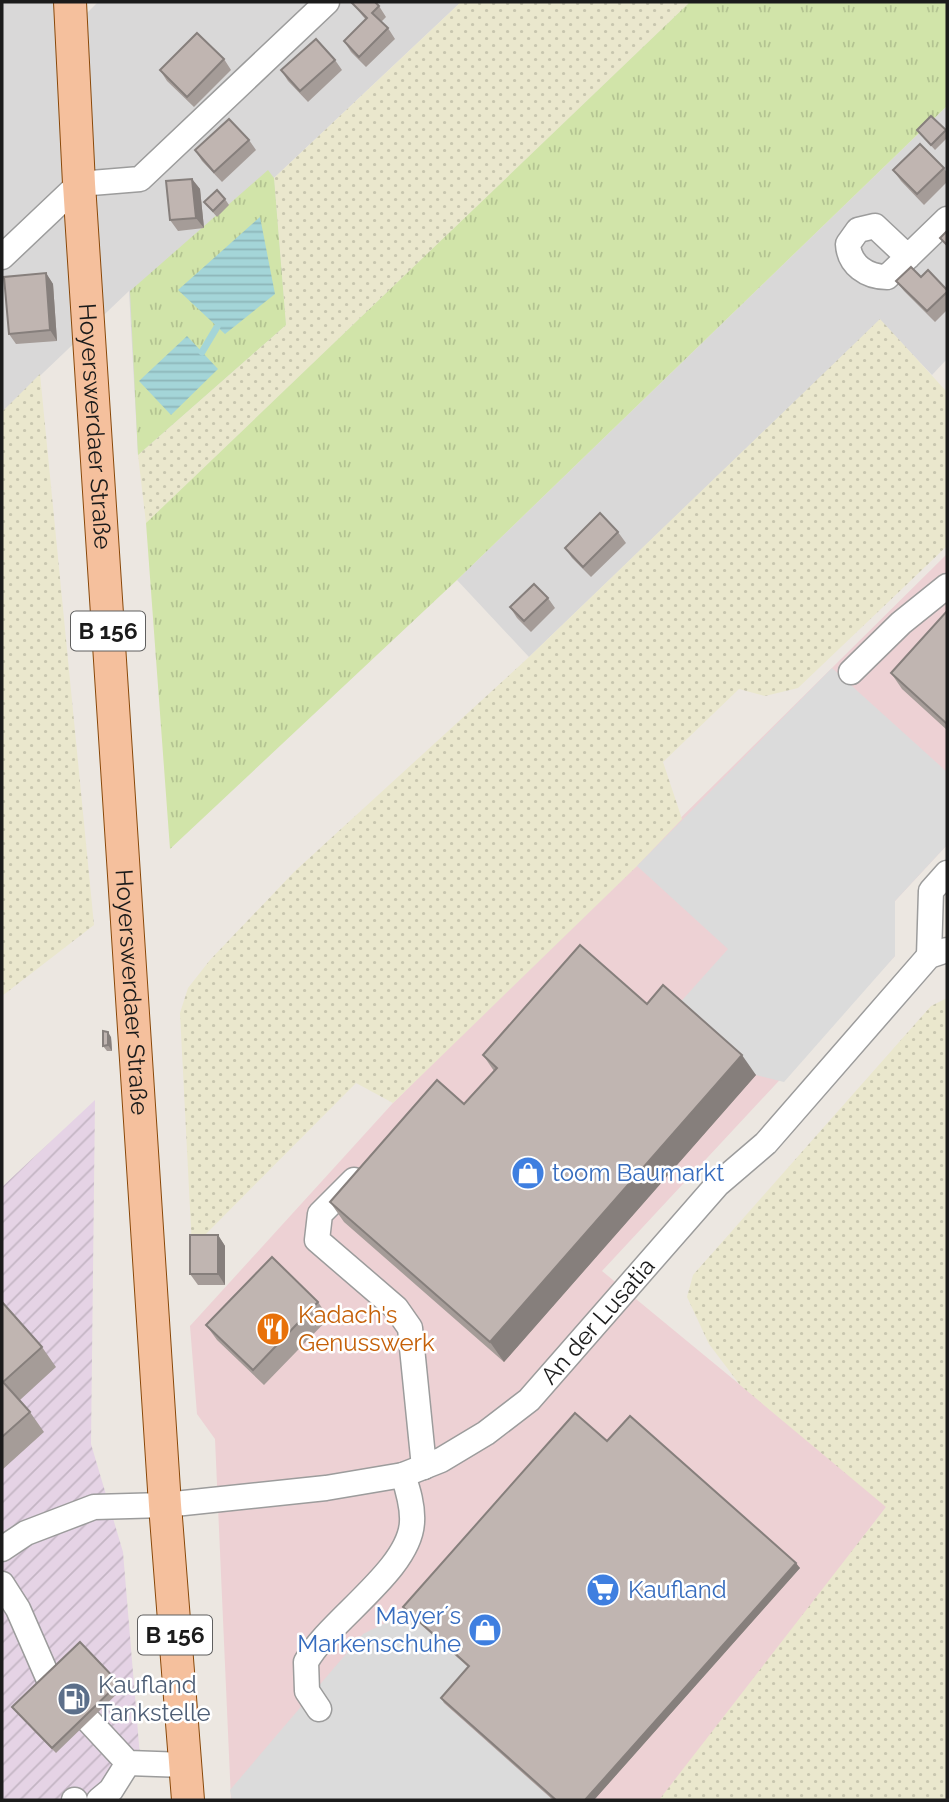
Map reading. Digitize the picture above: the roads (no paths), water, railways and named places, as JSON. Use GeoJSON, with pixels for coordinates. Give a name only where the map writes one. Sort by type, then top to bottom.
{"type":"FeatureCollection","features":[{"type":"Feature","properties":{"kind":"main road","name":"Hoyerswerdaer Straße"},"geometry":{"type":"LineString","coordinates":[[70,2],[79,184],[165,1505],[188,1800]]}},
{"type":"Feature","properties":{"kind":"street"},"geometry":{"type":"LineString","coordinates":[[2,257],[79,184],[140,179],[327,2]]}},
{"type":"Feature","properties":{"kind":"street"},"geometry":{"type":"LineString","coordinates":[[908,257],[947,219]]}},
{"type":"Feature","properties":{"kind":"street"},"geometry":{"type":"LineString","coordinates":[[850,672],[901,623],[947,586]]}},
{"type":"Feature","properties":{"kind":"street","name":"An der Lusatia"},"geometry":{"type":"LineString","coordinates":[[2,1549],[26,1533],[94,1507],[165,1505],[326,1489],[414,1471],[486,1433],[530,1400],[717,1185],[765,1143],[938,953],[930,891],[947,873]]}},
{"type":"Feature","properties":{"kind":"street"},"geometry":{"type":"LineString","coordinates":[[318,1709],[307,1690],[306,1662],[394,1562],[410,1537],[414,1471],[410,1328],[396,1308],[317,1240],[320,1214],[368,1166]]}},
{"type":"Feature","properties":{"kind":"street"},"geometry":{"type":"LineString","coordinates":[[2,1584],[18,1609],[49,1680]]}},
{"type":"Feature","properties":{"kind":"street"},"geometry":{"type":"LineString","coordinates":[[89,1721],[128,1763],[185,1765]]}},
{"type":"Feature","properties":{"kind":"street"},"geometry":{"type":"LineString","coordinates":[[99,1800],[111,1790],[128,1763]]}},
{"type":"Feature","properties":{"kind":"water"},"geometry":{"type":"Polygon","coordinates":[[[260,217],[275,294],[225,334],[178,290],[260,217]]]}},
{"type":"Feature","properties":{"kind":"water"},"geometry":{"type":"Polygon","coordinates":[[[187,336],[218,369],[171,415],[139,381],[187,336]]]}},
{"type":"Feature","properties":{"kind":"waterway"},"geometry":{"type":"LineString","coordinates":[[202,352],[217,327]]}},
{"type":"Feature","properties":{"kind":"place","name":"toom Baumarkt"},"geometry":{"type":"Point","coordinates":[528,1173]}},
{"type":"Feature","properties":{"kind":"place","name":"Kadach's Genusswerk"},"geometry":{"type":"Point","coordinates":[273,1329]}},
{"type":"Feature","properties":{"kind":"place","name":"Kaufland"},"geometry":{"type":"Point","coordinates":[603,1590]}},
{"type":"Feature","properties":{"kind":"place","name":"Mayer´s Markenschuhe"},"geometry":{"type":"Point","coordinates":[485,1630]}},
{"type":"Feature","properties":{"kind":"place","name":"Kaufland Tankstelle"},"geometry":{"type":"Point","coordinates":[74,1699]}}]}
